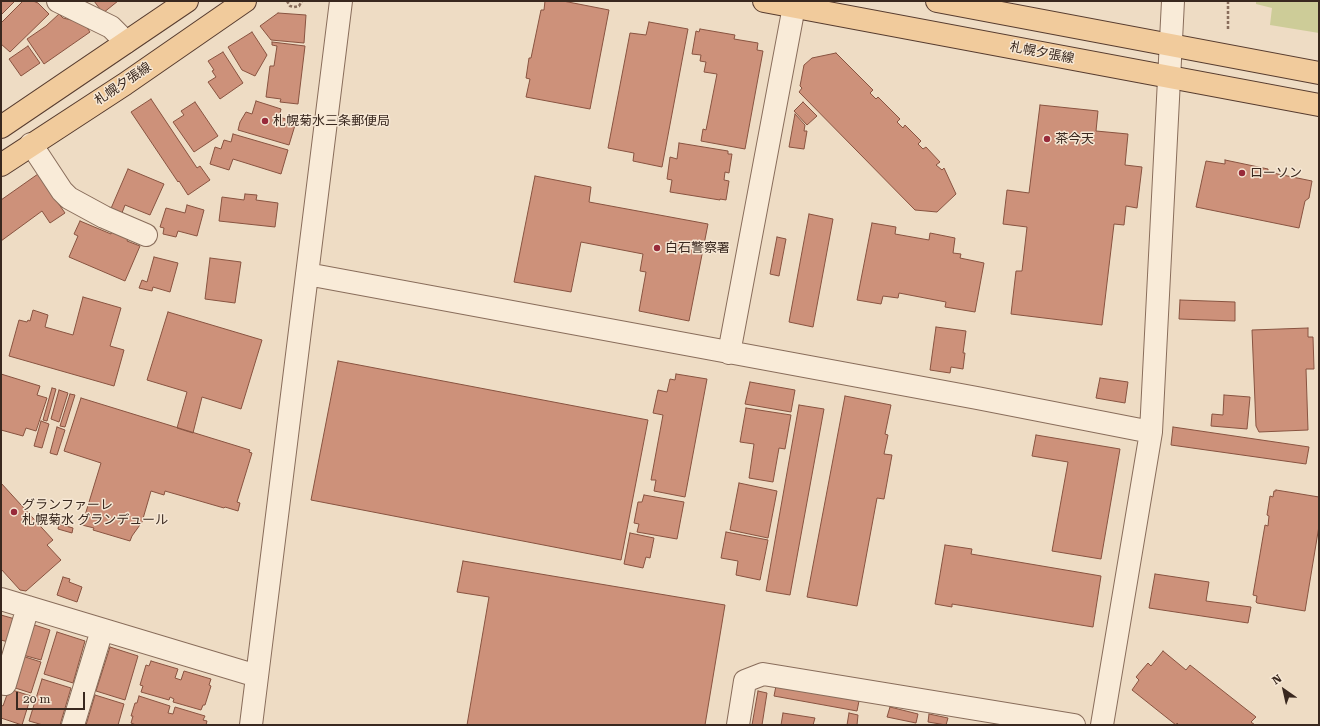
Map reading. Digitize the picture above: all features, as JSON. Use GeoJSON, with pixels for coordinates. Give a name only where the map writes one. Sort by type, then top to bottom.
{"type":"FeatureCollection","features":[{"type":"Feature","properties":{"kind":"main road"},"geometry":{"type":"LineString","coordinates":[[1,127],[187,1]]}},
{"type":"Feature","properties":{"kind":"main road","name":"札幌夕張線"},"geometry":{"type":"LineString","coordinates":[[1,165],[125,84],[245,1]]}},
{"type":"Feature","properties":{"kind":"main road","name":"札幌夕張線"},"geometry":{"type":"LineString","coordinates":[[764,1],[794,4],[1319,105]]}},
{"type":"Feature","properties":{"kind":"main road"},"geometry":{"type":"LineString","coordinates":[[937,1],[1319,73]]}},
{"type":"Feature","properties":{"kind":"street"},"geometry":{"type":"LineString","coordinates":[[58,1],[111,27],[126,42]]}},
{"type":"Feature","properties":{"kind":"street"},"geometry":{"type":"LineString","coordinates":[[251,725],[341,1]]}},
{"type":"Feature","properties":{"kind":"street"},"geometry":{"type":"LineString","coordinates":[[1102,725],[1151,432],[1173,1]]}},
{"type":"Feature","properties":{"kind":"street"},"geometry":{"type":"LineString","coordinates":[[729,353],[794,4]]}},
{"type":"Feature","properties":{"kind":"street"},"geometry":{"type":"LineString","coordinates":[[31,144],[69,198],[104,217],[146,235]]}},
{"type":"Feature","properties":{"kind":"street"},"geometry":{"type":"LineString","coordinates":[[307,274],[977,398],[1151,432]]}},
{"type":"Feature","properties":{"kind":"street"},"geometry":{"type":"LineString","coordinates":[[1,599],[257,676]]}},
{"type":"Feature","properties":{"kind":"street"},"geometry":{"type":"LineString","coordinates":[[1,682],[5,684],[28,607]]}},
{"type":"Feature","properties":{"kind":"street"},"geometry":{"type":"LineString","coordinates":[[73,725],[102,630]]}},
{"type":"Feature","properties":{"kind":"street"},"geometry":{"type":"LineString","coordinates":[[738,725],[746,681],[763,674],[1074,725]]}},
{"type":"Feature","properties":{"kind":"path"},"geometry":{"type":"LineString","coordinates":[[287,1],[290,6],[294,7],[299,6],[302,1]]}},
{"type":"Feature","properties":{"kind":"path"},"geometry":{"type":"LineString","coordinates":[[1228,1],[1228,30]]}},
{"type":"Feature","properties":{"kind":"shaded area"},"geometry":{"type":"Polygon","coordinates":[[[1256,1],[1319,1],[1319,33],[1270,25],[1272,8],[1256,4],[1256,1]]]}},
{"type":"Feature","properties":{"kind":"building"},"geometry":{"type":"Polygon","coordinates":[[[1,1],[15,1],[1,15],[1,1]]]}},
{"type":"Feature","properties":{"kind":"building"},"geometry":{"type":"Polygon","coordinates":[[[23,1],[33,1],[38,3],[49,14],[10,52],[1,44],[1,23],[23,1]]]}},
{"type":"Feature","properties":{"kind":"building"},"geometry":{"type":"Polygon","coordinates":[[[94,1],[118,1],[103,13],[94,1]]]}},
{"type":"Feature","properties":{"kind":"building"},"geometry":{"type":"Polygon","coordinates":[[[545,1],[563,1],[609,10],[590,109],[526,97],[530,79],[526,78],[529,58],[531,58],[541,10],[544,10],[545,1]]]}},
{"type":"Feature","properties":{"kind":"building"},"geometry":{"type":"Polygon","coordinates":[[[278,13],[306,15],[304,43],[271,40],[260,26],[278,13]]]}},
{"type":"Feature","properties":{"kind":"building"},"geometry":{"type":"Polygon","coordinates":[[[59,14],[63,18],[84,23],[90,32],[44,64],[27,39],[46,26],[59,14]]]}},
{"type":"Feature","properties":{"kind":"building"},"geometry":{"type":"Polygon","coordinates":[[[649,22],[688,29],[662,167],[633,161],[634,153],[608,148],[630,33],[646,35],[649,22]]]}},
{"type":"Feature","properties":{"kind":"building"},"geometry":{"type":"Polygon","coordinates":[[[700,29],[735,35],[734,39],[758,43],[757,50],[763,51],[745,149],[701,141],[703,129],[706,130],[717,74],[704,72],[706,62],[700,61],[701,55],[692,54],[696,31],[699,32],[700,29]]]}},
{"type":"Feature","properties":{"kind":"building"},"geometry":{"type":"Polygon","coordinates":[[[252,32],[267,55],[255,76],[242,70],[228,47],[252,32]]]}},
{"type":"Feature","properties":{"kind":"building"},"geometry":{"type":"Polygon","coordinates":[[[272,42],[305,46],[298,104],[280,102],[281,99],[266,97],[270,66],[274,66],[277,46],[272,45],[272,42]]]}},
{"type":"Feature","properties":{"kind":"building"},"geometry":{"type":"Polygon","coordinates":[[[28,46],[40,63],[21,76],[9,59],[28,46]]]}},
{"type":"Feature","properties":{"kind":"building"},"geometry":{"type":"Polygon","coordinates":[[[223,52],[243,83],[220,99],[208,82],[216,77],[212,71],[214,70],[208,61],[223,52]]]}},
{"type":"Feature","properties":{"kind":"building"},"geometry":{"type":"Polygon","coordinates":[[[836,53],[873,90],[870,93],[876,99],[878,97],[900,119],[897,122],[903,128],[905,125],[921,141],[918,144],[923,149],[926,147],[940,162],[936,165],[942,170],[944,168],[956,194],[937,212],[915,210],[799,92],[802,88],[800,86],[804,65],[812,58],[836,53]]]}},
{"type":"Feature","properties":{"kind":"building"},"geometry":{"type":"Polygon","coordinates":[[[151,99],[197,168],[200,166],[210,180],[188,195],[131,112],[151,99]]]}},
{"type":"Feature","properties":{"kind":"building"},"geometry":{"type":"Polygon","coordinates":[[[256,101],[281,109],[279,117],[296,122],[289,145],[238,130],[240,122],[246,112],[252,114],[256,101]]]}},
{"type":"Feature","properties":{"kind":"building"},"geometry":{"type":"Polygon","coordinates":[[[195,102],[218,136],[194,152],[173,122],[184,115],[181,111],[195,102]]]}},
{"type":"Feature","properties":{"kind":"building"},"geometry":{"type":"Polygon","coordinates":[[[803,102],[817,116],[807,125],[794,111],[803,102]]]}},
{"type":"Feature","properties":{"kind":"building"},"geometry":{"type":"Polygon","coordinates":[[[1040,105],[1098,111],[1096,131],[1128,134],[1125,165],[1142,167],[1137,208],[1126,206],[1124,225],[1114,224],[1102,325],[1011,314],[1016,271],[1022,271],[1027,227],[1003,224],[1007,190],[1029,193],[1040,105]]]}},
{"type":"Feature","properties":{"kind":"building"},"geometry":{"type":"Polygon","coordinates":[[[795,114],[805,125],[804,131],[807,131],[804,149],[789,147],[795,114]]]}},
{"type":"Feature","properties":{"kind":"building"},"geometry":{"type":"Polygon","coordinates":[[[233,134],[288,150],[281,174],[233,159],[229,170],[210,164],[215,147],[221,149],[224,140],[231,142],[233,134]]]}},
{"type":"Feature","properties":{"kind":"building"},"geometry":{"type":"Polygon","coordinates":[[[679,143],[728,151],[728,154],[732,154],[729,173],[725,172],[724,180],[729,181],[726,200],[670,192],[672,180],[667,179],[670,157],[677,159],[679,143]]]}},
{"type":"Feature","properties":{"kind":"building"},"geometry":{"type":"Polygon","coordinates":[[[1225,160],[1268,169],[1268,172],[1312,181],[1309,198],[1305,201],[1299,228],[1196,207],[1206,161],[1225,164],[1225,160]]]}},
{"type":"Feature","properties":{"kind":"building"},"geometry":{"type":"Polygon","coordinates":[[[128,169],[164,184],[150,215],[125,205],[120,218],[109,213],[128,169]]]}},
{"type":"Feature","properties":{"kind":"building"},"geometry":{"type":"Polygon","coordinates":[[[38,174],[65,213],[50,223],[42,211],[1,241],[1,200],[38,174]]]}},
{"type":"Feature","properties":{"kind":"building","name":"白石警察署"},"geometry":{"type":"Polygon","coordinates":[[[535,176],[591,187],[589,202],[708,224],[689,321],[639,311],[646,272],[640,271],[643,254],[581,242],[571,292],[514,282],[535,176]]]}},
{"type":"Feature","properties":{"kind":"building"},"geometry":{"type":"Polygon","coordinates":[[[245,194],[257,195],[256,200],[278,203],[275,227],[219,221],[222,197],[244,200],[245,194]]]}},
{"type":"Feature","properties":{"kind":"building"},"geometry":{"type":"Polygon","coordinates":[[[187,205],[204,210],[197,236],[178,231],[176,237],[163,234],[164,228],[160,227],[166,208],[185,213],[187,205]]]}},
{"type":"Feature","properties":{"kind":"building"},"geometry":{"type":"Polygon","coordinates":[[[809,214],[833,219],[813,327],[789,322],[809,214]]]}},
{"type":"Feature","properties":{"kind":"building"},"geometry":{"type":"Polygon","coordinates":[[[80,221],[111,234],[113,229],[129,236],[127,241],[140,246],[125,281],[69,257],[78,236],[74,234],[80,221]]]}},
{"type":"Feature","properties":{"kind":"building"},"geometry":{"type":"Polygon","coordinates":[[[872,223],[896,227],[895,234],[929,240],[930,233],[955,238],[953,253],[961,254],[960,258],[984,263],[975,312],[945,307],[946,302],[899,293],[898,298],[883,296],[881,304],[857,300],[872,223]]]}},
{"type":"Feature","properties":{"kind":"building"},"geometry":{"type":"Polygon","coordinates":[[[777,237],[786,239],[779,276],[770,274],[777,237]]]}},
{"type":"Feature","properties":{"kind":"building"},"geometry":{"type":"Polygon","coordinates":[[[154,257],[178,263],[170,292],[153,287],[152,291],[139,288],[142,280],[147,282],[154,257]]]}},
{"type":"Feature","properties":{"kind":"building"},"geometry":{"type":"Polygon","coordinates":[[[210,258],[241,262],[235,303],[205,299],[210,258]]]}},
{"type":"Feature","properties":{"kind":"building"},"geometry":{"type":"Polygon","coordinates":[[[83,297],[121,308],[110,346],[124,350],[114,386],[9,356],[19,320],[27,322],[28,320],[30,321],[33,310],[48,315],[45,327],[73,335],[83,297]]]}},
{"type":"Feature","properties":{"kind":"building"},"geometry":{"type":"Polygon","coordinates":[[[1180,300],[1235,302],[1235,321],[1179,319],[1180,300]]]}},
{"type":"Feature","properties":{"kind":"building"},"geometry":{"type":"Polygon","coordinates":[[[168,312],[262,340],[241,409],[202,397],[193,433],[177,428],[187,392],[147,380],[168,312]]]}},
{"type":"Feature","properties":{"kind":"building"},"geometry":{"type":"Polygon","coordinates":[[[936,327],[966,331],[963,353],[965,353],[963,369],[951,367],[950,373],[930,370],[936,327]]]}},
{"type":"Feature","properties":{"kind":"building"},"geometry":{"type":"Polygon","coordinates":[[[1308,328],[1308,337],[1313,337],[1314,369],[1306,369],[1308,430],[1259,432],[1256,426],[1252,330],[1308,328]]]}},
{"type":"Feature","properties":{"kind":"building"},"geometry":{"type":"Polygon","coordinates":[[[338,361],[648,420],[621,560],[311,500],[338,361]]]}},
{"type":"Feature","properties":{"kind":"building"},"geometry":{"type":"Polygon","coordinates":[[[1,374],[40,386],[37,395],[47,398],[36,431],[26,428],[23,436],[1,430],[1,374]]]}},
{"type":"Feature","properties":{"kind":"building"},"geometry":{"type":"Polygon","coordinates":[[[676,374],[707,379],[685,497],[654,491],[656,480],[651,480],[663,415],[653,413],[658,390],[667,392],[670,379],[675,380],[676,374]]]}},
{"type":"Feature","properties":{"kind":"building"},"geometry":{"type":"Polygon","coordinates":[[[1100,378],[1128,382],[1125,403],[1096,398],[1100,378]]]}},
{"type":"Feature","properties":{"kind":"building"},"geometry":{"type":"Polygon","coordinates":[[[750,382],[795,390],[791,412],[745,404],[750,382]]]}},
{"type":"Feature","properties":{"kind":"building"},"geometry":{"type":"Polygon","coordinates":[[[52,388],[56,389],[47,421],[43,420],[52,388]]]}},
{"type":"Feature","properties":{"kind":"building"},"geometry":{"type":"Polygon","coordinates":[[[59,390],[68,393],[59,422],[51,419],[59,390]]]}},
{"type":"Feature","properties":{"kind":"building"},"geometry":{"type":"Polygon","coordinates":[[[70,394],[75,395],[65,427],[60,426],[70,394]]]}},
{"type":"Feature","properties":{"kind":"building"},"geometry":{"type":"Polygon","coordinates":[[[1224,395],[1250,397],[1247,429],[1211,426],[1212,414],[1223,415],[1224,395]]]}},
{"type":"Feature","properties":{"kind":"building"},"geometry":{"type":"Polygon","coordinates":[[[845,396],[891,405],[885,434],[888,435],[884,454],[892,455],[884,499],[877,498],[857,606],[807,597],[845,396]]]}},
{"type":"Feature","properties":{"kind":"building"},"geometry":{"type":"Polygon","coordinates":[[[81,398],[250,450],[249,452],[252,453],[237,502],[240,503],[238,511],[165,491],[164,495],[151,491],[142,522],[130,541],[93,530],[94,528],[82,525],[101,463],[64,451],[81,398]]]}},
{"type":"Feature","properties":{"kind":"building"},"geometry":{"type":"Polygon","coordinates":[[[799,405],[824,409],[790,595],[766,591],[799,405]]]}},
{"type":"Feature","properties":{"kind":"building"},"geometry":{"type":"Polygon","coordinates":[[[746,408],[791,415],[785,449],[779,448],[773,482],[749,478],[754,444],[740,442],[746,408]]]}},
{"type":"Feature","properties":{"kind":"building"},"geometry":{"type":"Polygon","coordinates":[[[41,421],[49,424],[42,448],[34,446],[41,421]]]}},
{"type":"Feature","properties":{"kind":"building"},"geometry":{"type":"Polygon","coordinates":[[[57,427],[65,430],[57,455],[50,453],[57,427]]]}},
{"type":"Feature","properties":{"kind":"building"},"geometry":{"type":"Polygon","coordinates":[[[1173,427],[1309,447],[1306,464],[1171,445],[1173,427]]]}},
{"type":"Feature","properties":{"kind":"building"},"geometry":{"type":"Polygon","coordinates":[[[1036,435],[1120,449],[1101,559],[1052,551],[1068,462],[1032,456],[1036,435]]]}},
{"type":"Feature","properties":{"kind":"building","name":"グランファーレ 札幌菊水 グランデュール"},"geometry":{"type":"Polygon","coordinates":[[[1,483],[53,540],[47,545],[61,560],[26,591],[20,590],[1,569],[1,483]]]}},
{"type":"Feature","properties":{"kind":"building"},"geometry":{"type":"Polygon","coordinates":[[[739,483],[777,491],[768,538],[730,530],[739,483]]]}},
{"type":"Feature","properties":{"kind":"building"},"geometry":{"type":"Polygon","coordinates":[[[1276,490],[1319,497],[1319,526],[1305,611],[1257,603],[1257,596],[1253,595],[1265,525],[1268,526],[1269,516],[1267,515],[1270,496],[1273,497],[1274,491],[1276,490]]]}},
{"type":"Feature","properties":{"kind":"building"},"geometry":{"type":"Polygon","coordinates":[[[644,495],[684,502],[677,539],[637,532],[639,524],[634,523],[638,502],[642,502],[644,495]]]}},
{"type":"Feature","properties":{"kind":"building"},"geometry":{"type":"Polygon","coordinates":[[[59,524],[73,528],[72,533],[58,529],[59,524]]]}},
{"type":"Feature","properties":{"kind":"building"},"geometry":{"type":"Polygon","coordinates":[[[726,532],[768,540],[760,580],[736,575],[738,561],[721,558],[726,532]]]}},
{"type":"Feature","properties":{"kind":"building"},"geometry":{"type":"Polygon","coordinates":[[[630,533],[654,538],[650,558],[646,557],[643,568],[624,564],[630,533]]]}},
{"type":"Feature","properties":{"kind":"building"},"geometry":{"type":"Polygon","coordinates":[[[945,545],[972,549],[971,554],[1101,576],[1093,627],[952,604],[952,607],[935,604],[945,545]]]}},
{"type":"Feature","properties":{"kind":"building"},"geometry":{"type":"Polygon","coordinates":[[[463,561],[725,605],[705,725],[467,725],[489,597],[457,592],[463,561]]]}},
{"type":"Feature","properties":{"kind":"building"},"geometry":{"type":"Polygon","coordinates":[[[1155,574],[1209,582],[1206,601],[1251,607],[1248,623],[1149,608],[1155,574]]]}},
{"type":"Feature","properties":{"kind":"building"},"geometry":{"type":"Polygon","coordinates":[[[63,577],[70,579],[69,582],[82,587],[77,602],[57,595],[63,577]]]}},
{"type":"Feature","properties":{"kind":"building"},"geometry":{"type":"Polygon","coordinates":[[[1,615],[15,619],[8,642],[1,640],[1,615]]]}},
{"type":"Feature","properties":{"kind":"building"},"geometry":{"type":"Polygon","coordinates":[[[28,623],[50,630],[41,660],[19,654],[28,623]]]}},
{"type":"Feature","properties":{"kind":"building"},"geometry":{"type":"Polygon","coordinates":[[[57,632],[85,641],[73,683],[44,674],[57,632]]]}},
{"type":"Feature","properties":{"kind":"building"},"geometry":{"type":"Polygon","coordinates":[[[110,647],[138,656],[125,700],[96,691],[110,647]]]}},
{"type":"Feature","properties":{"kind":"building"},"geometry":{"type":"Polygon","coordinates":[[[1163,651],[1186,670],[1190,665],[1256,717],[1251,722],[1255,725],[1179,725],[1177,723],[1176,725],[1132,690],[1139,680],[1136,677],[1148,663],[1151,666],[1163,651]]]}},
{"type":"Feature","properties":{"kind":"building"},"geometry":{"type":"Polygon","coordinates":[[[19,655],[41,662],[31,693],[9,686],[19,655]]]}},
{"type":"Feature","properties":{"kind":"building"},"geometry":{"type":"Polygon","coordinates":[[[151,661],[178,669],[175,678],[181,680],[184,671],[211,679],[209,685],[211,686],[205,705],[203,705],[201,710],[173,702],[174,699],[170,697],[169,700],[141,692],[143,686],[140,685],[146,665],[149,666],[151,661]]]}},
{"type":"Feature","properties":{"kind":"building"},"geometry":{"type":"Polygon","coordinates":[[[42,679],[71,688],[60,725],[43,725],[29,721],[42,679]]]}},
{"type":"Feature","properties":{"kind":"building"},"geometry":{"type":"Polygon","coordinates":[[[776,686],[859,701],[857,711],[774,696],[776,686]]]}},
{"type":"Feature","properties":{"kind":"building"},"geometry":{"type":"Polygon","coordinates":[[[9,689],[31,696],[22,725],[1,718],[1,705],[3,706],[9,689]]]}},
{"type":"Feature","properties":{"kind":"building"},"geometry":{"type":"Polygon","coordinates":[[[758,691],[767,693],[762,725],[752,725],[758,691]]]}},
{"type":"Feature","properties":{"kind":"building"},"geometry":{"type":"Polygon","coordinates":[[[95,695],[124,704],[118,725],[86,725],[95,695]]]}},
{"type":"Feature","properties":{"kind":"building"},"geometry":{"type":"Polygon","coordinates":[[[139,696],[170,706],[168,713],[173,714],[175,707],[205,716],[203,720],[207,721],[206,725],[136,725],[131,723],[133,716],[131,716],[139,696]]]}},
{"type":"Feature","properties":{"kind":"building"},"geometry":{"type":"Polygon","coordinates":[[[890,707],[918,714],[916,723],[887,717],[890,707]]]}},
{"type":"Feature","properties":{"kind":"building"},"geometry":{"type":"Polygon","coordinates":[[[783,713],[815,718],[813,725],[781,725],[783,713]]]}},
{"type":"Feature","properties":{"kind":"building"},"geometry":{"type":"Polygon","coordinates":[[[849,713],[858,715],[857,725],[847,725],[849,713]]]}},
{"type":"Feature","properties":{"kind":"building"},"geometry":{"type":"Polygon","coordinates":[[[929,714],[948,718],[946,725],[928,722],[929,714]]]}},
{"type":"Feature","properties":{"kind":"place","name":"札幌菊水三条郵便局"},"geometry":{"type":"Point","coordinates":[265,121]}},
{"type":"Feature","properties":{"kind":"place","name":"茶今天"},"geometry":{"type":"Point","coordinates":[1047,139]}},
{"type":"Feature","properties":{"kind":"place","name":"ローソン"},"geometry":{"type":"Point","coordinates":[1242,173]}},
{"type":"Feature","properties":{"kind":"place","name":"白石警察署"},"geometry":{"type":"Point","coordinates":[657,248]}},
{"type":"Feature","properties":{"kind":"place","name":"グランファーレ 札幌菊水 グランデュール"},"geometry":{"type":"Point","coordinates":[14,512]}}]}
